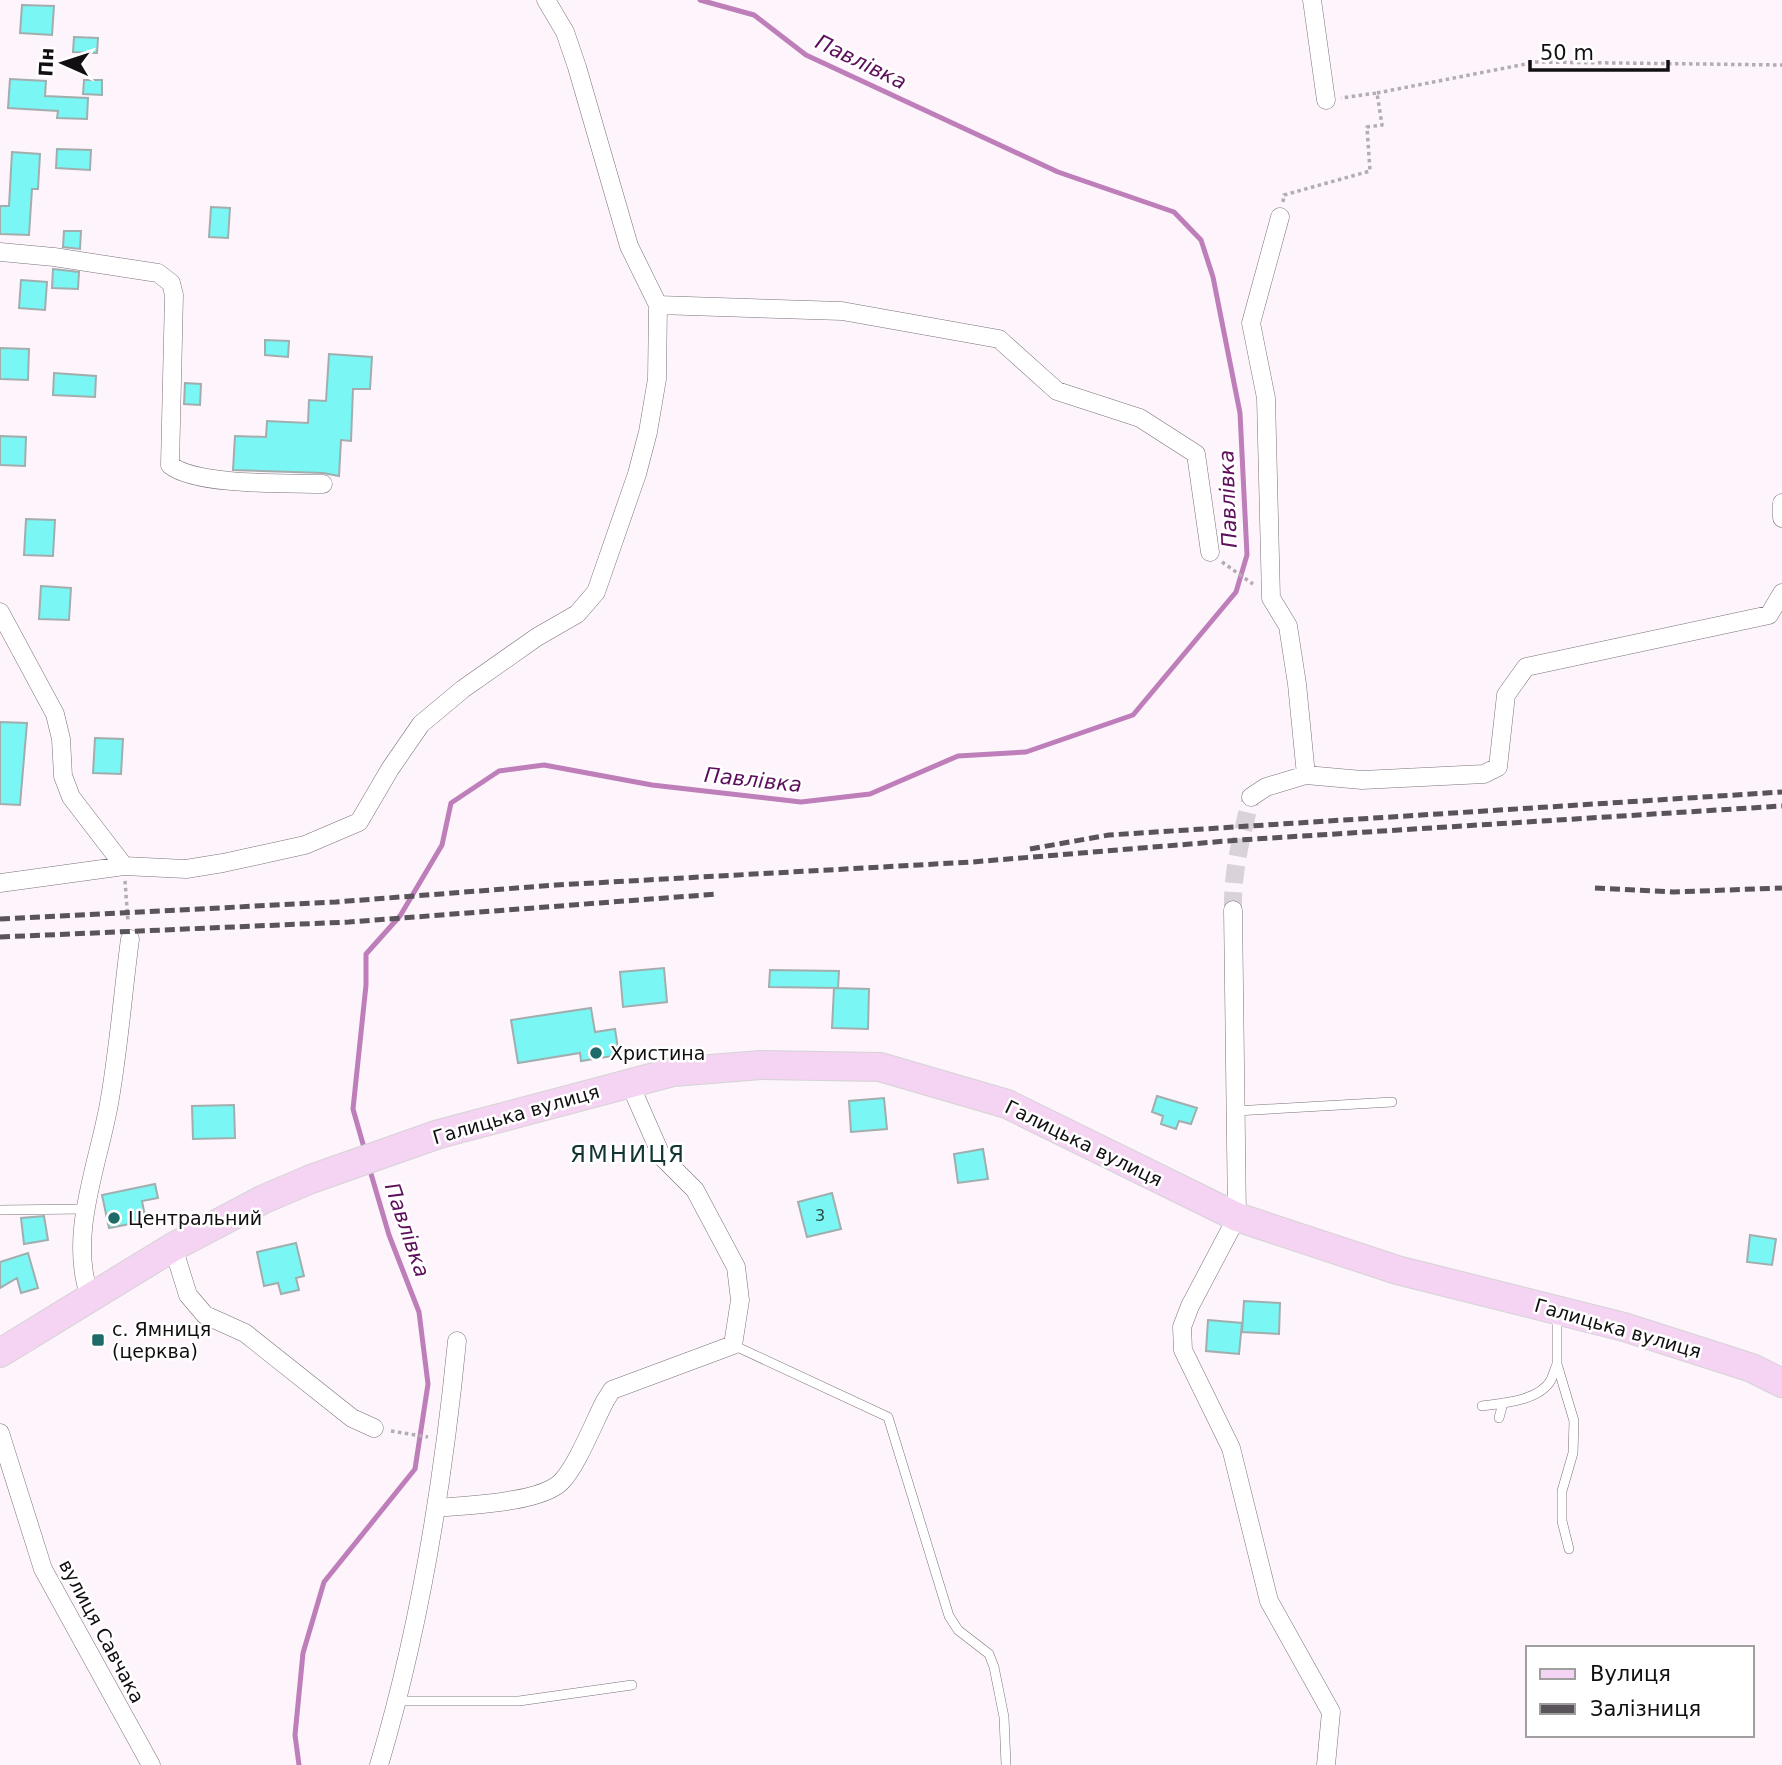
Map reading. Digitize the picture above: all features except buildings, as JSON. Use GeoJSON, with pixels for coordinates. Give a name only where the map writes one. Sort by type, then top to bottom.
{"type":"FeatureCollection","features":[{"type":"Feature","properties":{"kind":"main road","name":"Галицька вулиця"},"geometry":{"type":"LineString","coordinates":[[0,1353],[173,1247],[264,1199],[311,1179],[439,1134],[673,1072],[761,1065],[880,1067],[1007,1104],[1237,1217],[1397,1270],[1624,1327],[1752,1367],[1782,1383]]}},
{"type":"Feature","properties":{"kind":"street"},"geometry":{"type":"LineString","coordinates":[[0,883],[124,866],[186,869],[223,863],[305,845],[359,822],[390,769],[421,724],[463,689],[537,637],[577,614],[596,592],[643,453],[657,379],[658,304],[629,246],[577,67],[565,32],[546,0]]}},
{"type":"Feature","properties":{"kind":"street"},"geometry":{"type":"LineString","coordinates":[[1312,0],[1326,100]]}},
{"type":"Feature","properties":{"kind":"street"},"geometry":{"type":"LineString","coordinates":[[1280,217],[1251,323],[1266,398],[1271,598],[1288,626],[1306,775]]}},
{"type":"Feature","properties":{"kind":"street"},"geometry":{"type":"LineString","coordinates":[[0,252],[54,257],[159,273],[171,284],[174,295],[170,465],[181,472],[229,481],[323,484]]}},
{"type":"Feature","properties":{"kind":"street"},"geometry":{"type":"LineString","coordinates":[[658,304],[842,311],[999,339],[1057,391],[1140,418],[1196,454],[1215,556]]}},
{"type":"Feature","properties":{"kind":"street"},"geometry":{"type":"LineString","coordinates":[[1782,503],[1782,518]]}},
{"type":"Feature","properties":{"kind":"street"},"geometry":{"type":"LineString","coordinates":[[1251,797],[1266,787],[1306,775],[1362,780],[1484,774],[1498,767],[1506,695],[1526,667],[1769,615],[1782,593]]}},
{"type":"Feature","properties":{"kind":"street"},"geometry":{"type":"LineString","coordinates":[[0,612],[55,714],[61,739],[63,776],[71,797],[124,866]]}},
{"type":"Feature","properties":{"kind":"street"},"geometry":{"type":"LineString","coordinates":[[1233,910],[1237,1217],[1189,1306],[1182,1327],[1183,1350],[1231,1448],[1269,1601],[1331,1712],[1326,1765]]}},
{"type":"Feature","properties":{"kind":"street"},"geometry":{"type":"LineString","coordinates":[[90,1297],[83,1279],[84,1209],[110,1100],[130,939]]}},
{"type":"Feature","properties":{"kind":"street"},"geometry":{"type":"LineString","coordinates":[[436,1508],[531,1497],[549,1491],[562,1482],[612,1390],[733,1345],[740,1300],[736,1267],[695,1190],[662,1157],[629,1082]]}},
{"type":"Feature","properties":{"kind":"street"},"geometry":{"type":"LineString","coordinates":[[173,1247],[188,1295],[205,1315],[245,1333],[352,1418],[374,1428]]}},
{"type":"Feature","properties":{"kind":"street"},"geometry":{"type":"LineString","coordinates":[[379,1765],[398,1701],[436,1508],[447,1440],[457,1341]]}},
{"type":"Feature","properties":{"kind":"street","name":"вулиця Савчака"},"geometry":{"type":"LineString","coordinates":[[0,1433],[43,1569],[151,1765]]}},
{"type":"Feature","properties":{"kind":"lane"},"geometry":{"type":"LineString","coordinates":[[1235,1111],[1392,1102]]}},
{"type":"Feature","properties":{"kind":"lane"},"geometry":{"type":"LineString","coordinates":[[0,1210],[84,1209]]}},
{"type":"Feature","properties":{"kind":"lane"},"geometry":{"type":"LineString","coordinates":[[1557,1310],[1557,1364],[1574,1421],[1573,1453],[1562,1491],[1562,1521],[1569,1549]]}},
{"type":"Feature","properties":{"kind":"lane"},"geometry":{"type":"LineString","coordinates":[[733,1345],[888,1417],[949,1616],[958,1630],[989,1654],[995,1667],[1004,1717],[1006,1765]]}},
{"type":"Feature","properties":{"kind":"lane"},"geometry":{"type":"LineString","coordinates":[[1482,1406],[1534,1394],[1550,1382],[1557,1364]]}},
{"type":"Feature","properties":{"kind":"lane"},"geometry":{"type":"LineString","coordinates":[[1499,1418],[1503,1403]]}},
{"type":"Feature","properties":{"kind":"lane"},"geometry":{"type":"LineString","coordinates":[[398,1701],[519,1701],[632,1685]]}},
{"type":"Feature","properties":{"kind":"path"},"geometry":{"type":"LineString","coordinates":[[1326,100],[1377,93],[1536,62],[1782,65]]}},
{"type":"Feature","properties":{"kind":"path"},"geometry":{"type":"LineString","coordinates":[[1280,217],[1284,195],[1370,171],[1367,127],[1382,125],[1377,93]]}},
{"type":"Feature","properties":{"kind":"path"},"geometry":{"type":"LineString","coordinates":[[1215,556],[1263,592]]}},
{"type":"Feature","properties":{"kind":"path"},"geometry":{"type":"LineString","coordinates":[[124,866],[130,939]]}},
{"type":"Feature","properties":{"kind":"path"},"geometry":{"type":"LineString","coordinates":[[374,1428],[447,1440]]}},
{"type":"Feature","properties":{"kind":"waterway","name":"Павлівка"},"geometry":{"type":"LineString","coordinates":[[365,1151],[353,1109],[366,985],[366,954],[400,916],[442,845],[451,803],[499,771],[544,765],[652,785],[801,802],[870,794],[958,756],[1026,752],[1133,715],[1236,592],[1247,555],[1240,413],[1213,277],[1201,240],[1174,212],[1058,172],[806,55],[754,15],[700,0]]}},
{"type":"Feature","properties":{"kind":"waterway","name":"Павлівка"},"geometry":{"type":"LineString","coordinates":[[299,1765],[295,1735],[303,1653],[324,1582],[415,1469],[428,1384],[419,1312],[389,1235],[369,1167]]}},
{"type":"Feature","properties":{"kind":"tunnel"},"geometry":{"type":"LineString","coordinates":[[1233,910],[1236,867],[1251,797]]}},
{"type":"Feature","properties":{"kind":"railway"},"geometry":{"type":"LineString","coordinates":[[1030,849],[1109,835],[1782,792]]}},
{"type":"Feature","properties":{"kind":"railway"},"geometry":{"type":"LineString","coordinates":[[0,919],[336,902],[556,885],[972,862],[1239,840],[1782,806]]}},
{"type":"Feature","properties":{"kind":"railway"},"geometry":{"type":"LineString","coordinates":[[1595,888],[1673,892],[1782,888]]}},
{"type":"Feature","properties":{"kind":"railway"},"geometry":{"type":"LineString","coordinates":[[0,937],[349,922],[717,894]]}},
{"type":"Feature","properties":{"kind":"place","name":"Христина"},"geometry":{"type":"Point","coordinates":[596,1053]}},
{"type":"Feature","properties":{"kind":"place","name":"Центральний"},"geometry":{"type":"Point","coordinates":[114,1218]}},
{"type":"Feature","properties":{"kind":"place","name":"с. Ямниця (церква)"},"geometry":{"type":"Point","coordinates":[98,1340]}},
{"type":"Feature","properties":{"kind":"district","name":"ЯМНИЦЯ"},"geometry":{"type":"Point","coordinates":[628,1154]}}]}
